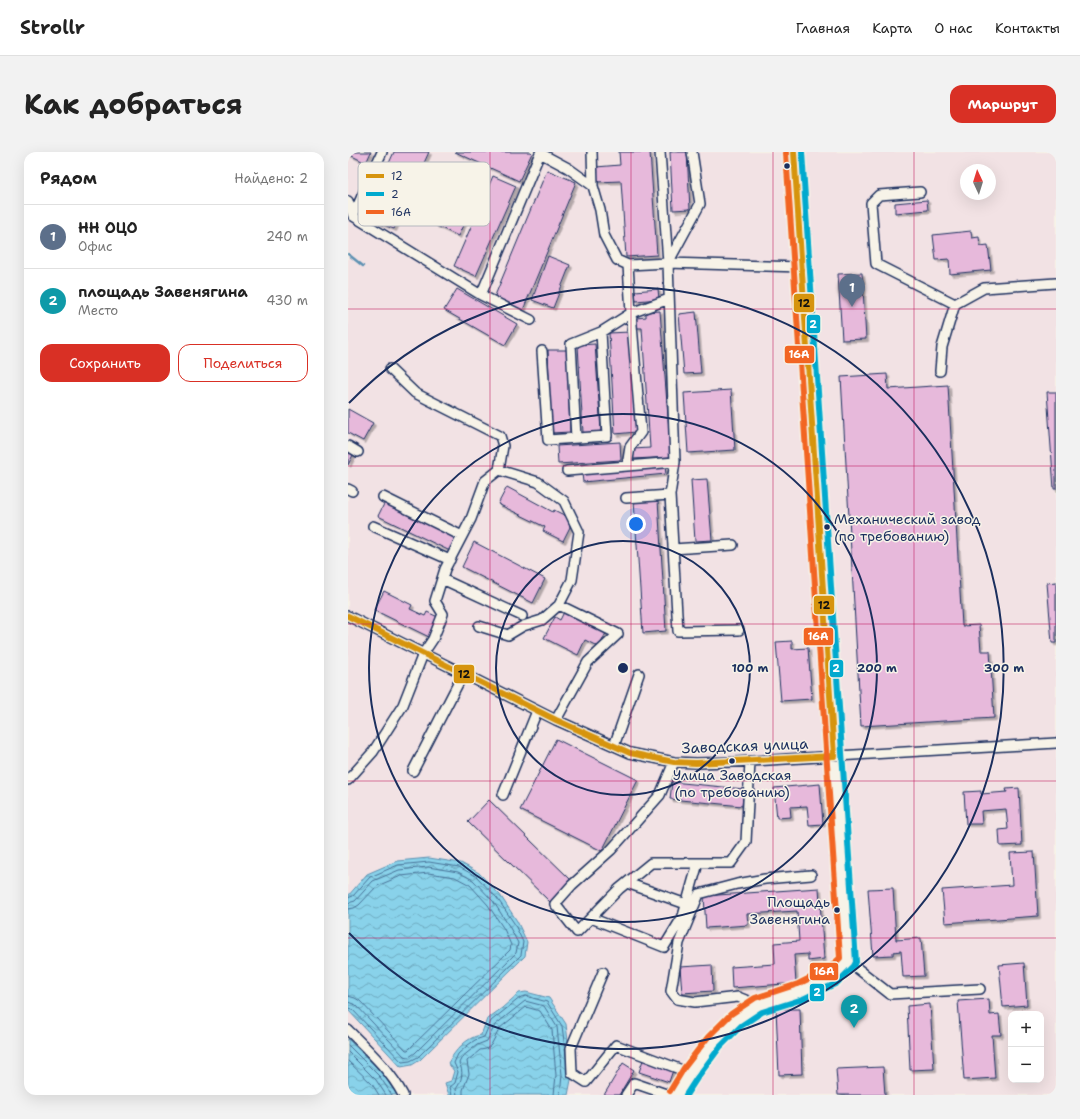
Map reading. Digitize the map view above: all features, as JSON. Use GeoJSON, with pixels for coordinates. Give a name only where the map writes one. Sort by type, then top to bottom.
{"type":"FeatureCollection","features":[{"type":"Feature","properties":{"kind":"street"},"geometry":{"type":"LineString","coordinates":[[377,162],[382,152]]}},
{"type":"Feature","properties":{"kind":"street"},"geometry":{"type":"LineString","coordinates":[[481,295],[539,152],[568,168],[593,186]]}},
{"type":"Feature","properties":{"kind":"street"},"geometry":{"type":"LineString","coordinates":[[592,152],[593,186],[600,210],[604,235],[617,260],[628,265],[668,263],[802,267]]}},
{"type":"Feature","properties":{"kind":"street"},"geometry":{"type":"LineString","coordinates":[[660,152],[670,299],[675,462],[670,495],[678,631],[739,630]]}},
{"type":"Feature","properties":{"kind":"street"},"geometry":{"type":"LineString","coordinates":[[668,263],[700,204],[692,152]]}},
{"type":"Feature","properties":{"kind":"street"},"geometry":{"type":"LineString","coordinates":[[794,152],[848,961],[890,994],[980,989]]}},
{"type":"Feature","properties":{"kind":"street"},"geometry":{"type":"LineString","coordinates":[[920,192],[878,195],[871,204],[876,264],[955,304]]}},
{"type":"Feature","properties":{"kind":"street"},"geometry":{"type":"LineString","coordinates":[[348,201],[353,216],[358,219]]}},
{"type":"Feature","properties":{"kind":"street"},"geometry":{"type":"LineString","coordinates":[[353,216],[358,205]]}},
{"type":"Feature","properties":{"kind":"street"},"geometry":{"type":"LineString","coordinates":[[369,226],[481,295],[532,320]]}},
{"type":"Feature","properties":{"kind":"street"},"geometry":{"type":"LineString","coordinates":[[628,265],[641,432],[630,447],[628,466]]}},
{"type":"Feature","properties":{"kind":"street"},"geometry":{"type":"LineString","coordinates":[[940,371],[942,347],[955,304],[984,288],[1056,283]]}},
{"type":"Feature","properties":{"kind":"street"},"geometry":{"type":"LineString","coordinates":[[576,438],[571,344],[601,332],[631,313],[670,299]]}},
{"type":"Feature","properties":{"kind":"street"},"geometry":{"type":"LineString","coordinates":[[542,351],[548,440],[607,436],[601,332]]}},
{"type":"Feature","properties":{"kind":"street"},"geometry":{"type":"LineString","coordinates":[[348,780],[373,752],[404,705],[423,654],[433,639],[443,614],[435,602],[442,579],[471,519],[485,482],[499,470],[503,446],[500,436],[416,393],[390,369]]}},
{"type":"Feature","properties":{"kind":"street"},"geometry":{"type":"LineString","coordinates":[[348,446],[358,452]]}},
{"type":"Feature","properties":{"kind":"street"},"geometry":{"type":"LineString","coordinates":[[567,471],[675,462]]}},
{"type":"Feature","properties":{"kind":"street"},"geometry":{"type":"LineString","coordinates":[[479,626],[508,635],[523,626],[542,620],[559,606],[572,580],[580,532],[564,501],[538,482],[499,470]]}},
{"type":"Feature","properties":{"kind":"street"},"geometry":{"type":"LineString","coordinates":[[626,498],[670,495]]}},
{"type":"Feature","properties":{"kind":"street"},"geometry":{"type":"LineString","coordinates":[[383,497],[462,536]]}},
{"type":"Feature","properties":{"kind":"street"},"geometry":{"type":"LineString","coordinates":[[373,526],[450,560]]}},
{"type":"Feature","properties":{"kind":"street"},"geometry":{"type":"LineString","coordinates":[[673,549],[733,545]]}},
{"type":"Feature","properties":{"kind":"street"},"geometry":{"type":"LineString","coordinates":[[442,579],[522,616]]}},
{"type":"Feature","properties":{"kind":"street"},"geometry":{"type":"LineString","coordinates":[[556,720],[588,662],[618,634],[559,606]]}},
{"type":"Feature","properties":{"kind":"street","name":"Заводская улица"},"geometry":{"type":"LineString","coordinates":[[348,616],[537,711],[614,746],[630,753],[674,762],[696,763],[750,761],[1056,743]]}},
{"type":"Feature","properties":{"kind":"street"},"geometry":{"type":"LineString","coordinates":[[413,772],[462,674]]}},
{"type":"Feature","properties":{"kind":"street"},"geometry":{"type":"LineString","coordinates":[[614,746],[639,674]]}},
{"type":"Feature","properties":{"kind":"street"},"geometry":{"type":"LineString","coordinates":[[503,795],[537,711]]}},
{"type":"Feature","properties":{"kind":"street"},"geometry":{"type":"LineString","coordinates":[[674,762],[660,795],[611,850],[572,885],[555,904],[577,932],[627,883],[651,863],[731,863],[746,842],[750,761]]}},
{"type":"Feature","properties":{"kind":"street"},"geometry":{"type":"LineString","coordinates":[[591,918],[664,946],[683,916],[698,863]]}},
{"type":"Feature","properties":{"kind":"street"},"geometry":{"type":"LineString","coordinates":[[758,1005],[738,997],[695,1002],[677,999],[670,991],[679,943],[699,894],[737,884],[765,879],[811,875]]}},
{"type":"Feature","properties":{"kind":"street"},"geometry":{"type":"LineString","coordinates":[[627,883],[686,904]]}},
{"type":"Feature","properties":{"kind":"street"},"geometry":{"type":"LineString","coordinates":[[677,1095],[690,1073],[714,1042],[736,1020],[758,1005],[801,991],[833,976],[848,961]]}},
{"type":"Feature","properties":{"kind":"street"},"geometry":{"type":"LineString","coordinates":[[603,972],[571,1048],[572,1073],[586,1082],[616,1045],[690,1073]]}},
{"type":"Feature","properties":{"kind":"street"},"geometry":{"type":"LineString","coordinates":[[348,1030],[378,1060],[398,1085],[403,1095]]}},
{"type":"Feature","properties":{"kind":"street"},"geometry":{"type":"LineString","coordinates":[[626,1095],[634,1083],[669,1095]]}},
{"type":"Feature","properties":{"kind":"shaded area"},"geometry":{"type":"Polygon","coordinates":[[[348,152],[1056,152],[1056,1095],[348,1095],[348,152]]]}},
{"type":"Feature","properties":{"kind":"water"},"geometry":{"type":"Polygon","coordinates":[[[429,858],[461,863],[479,873],[500,895],[517,921],[527,942],[525,956],[420,1060],[412,1065],[401,1067],[348,1010],[348,896],[367,874],[397,861],[429,858]]]}},
{"type":"Feature","properties":{"kind":"water"},"geometry":{"type":"Polygon","coordinates":[[[526,992],[549,998],[566,1024],[572,1075],[568,1095],[449,1095],[445,1083],[451,1081],[454,1071],[448,1063],[454,1054],[470,1039],[481,1035],[487,1019],[519,993],[526,992]]]}},
{"type":"Feature","properties":{"kind":"water"},"geometry":{"type":"Polygon","coordinates":[[[348,1039],[383,1074],[397,1095],[348,1095],[348,1039]]]}},
{"type":"Feature","properties":{"kind":"building"},"geometry":{"type":"Polygon","coordinates":[[[348,152],[371,152],[366,162],[348,154],[348,152]]]}},
{"type":"Feature","properties":{"kind":"building"},"geometry":{"type":"Polygon","coordinates":[[[394,152],[429,152],[424,162],[390,162],[394,152]]]}},
{"type":"Feature","properties":{"kind":"building"},"geometry":{"type":"Polygon","coordinates":[[[455,152],[532,153],[519,181],[490,168],[490,162],[477,162],[455,152]]]}},
{"type":"Feature","properties":{"kind":"building"},"geometry":{"type":"Polygon","coordinates":[[[619,152],[650,152],[657,255],[626,257],[621,181],[597,182],[596,167],[620,165],[619,152]]]}},
{"type":"Feature","properties":{"kind":"building"},"geometry":{"type":"Polygon","coordinates":[[[670,152],[687,152],[690,209],[673,210],[670,152]]]}},
{"type":"Feature","properties":{"kind":"building"},"geometry":{"type":"Polygon","coordinates":[[[547,170],[576,182],[523,310],[494,298],[547,170]]]}},
{"type":"Feature","properties":{"kind":"building"},"geometry":{"type":"Polygon","coordinates":[[[493,176],[516,186],[476,276],[454,266],[471,226],[490,226],[490,183],[493,176]]]}},
{"type":"Feature","properties":{"kind":"building"},"geometry":{"type":"Polygon","coordinates":[[[927,200],[928,210],[895,213],[895,203],[927,200]]]}},
{"type":"Feature","properties":{"kind":"building"},"geometry":{"type":"Polygon","coordinates":[[[387,226],[395,226],[394,229],[387,226]]]}},
{"type":"Feature","properties":{"kind":"building"},"geometry":{"type":"Polygon","coordinates":[[[437,226],[463,226],[458,236],[437,226]]]}},
{"type":"Feature","properties":{"kind":"building"},"geometry":{"type":"Polygon","coordinates":[[[971,231],[972,238],[979,237],[980,246],[988,245],[991,270],[950,274],[949,259],[936,260],[933,235],[971,231]]]}},
{"type":"Feature","properties":{"kind":"building"},"geometry":{"type":"Polygon","coordinates":[[[548,256],[570,265],[553,308],[532,300],[548,256]]]}},
{"type":"Feature","properties":{"kind":"building"},"geometry":{"type":"Polygon","coordinates":[[[862,273],[866,339],[842,340],[838,274],[862,273]]]}},
{"type":"Feature","properties":{"kind":"building"},"geometry":{"type":"Polygon","coordinates":[[[457,289],[517,324],[505,345],[444,310],[457,289]]]}},
{"type":"Feature","properties":{"kind":"building"},"geometry":{"type":"Polygon","coordinates":[[[658,289],[659,299],[636,301],[635,291],[658,289]]]}},
{"type":"Feature","properties":{"kind":"building"},"geometry":{"type":"Polygon","coordinates":[[[660,311],[671,457],[633,459],[633,449],[650,448],[642,328],[637,328],[636,318],[646,317],[646,312],[660,311]]]}},
{"type":"Feature","properties":{"kind":"building"},"geometry":{"type":"Polygon","coordinates":[[[696,312],[701,373],[684,374],[679,314],[696,312]]]}},
{"type":"Feature","properties":{"kind":"building"},"geometry":{"type":"Polygon","coordinates":[[[630,332],[636,432],[615,434],[609,333],[630,332]]]}},
{"type":"Feature","properties":{"kind":"building"},"geometry":{"type":"Polygon","coordinates":[[[595,344],[601,431],[583,433],[578,345],[595,344]]]}},
{"type":"Feature","properties":{"kind":"building"},"geometry":{"type":"Polygon","coordinates":[[[548,350],[567,350],[570,432],[551,433],[548,350]]]}},
{"type":"Feature","properties":{"kind":"building"},"geometry":{"type":"Polygon","coordinates":[[[887,374],[888,389],[948,385],[962,626],[979,625],[981,651],[990,651],[994,718],[861,726],[841,377],[887,374]]]}},
{"type":"Feature","properties":{"kind":"building"},"geometry":{"type":"Polygon","coordinates":[[[731,390],[735,450],[688,453],[684,393],[731,390]]]}},
{"type":"Feature","properties":{"kind":"building"},"geometry":{"type":"Polygon","coordinates":[[[1047,392],[1056,392],[1056,489],[1054,489],[1047,392]]]}},
{"type":"Feature","properties":{"kind":"building"},"geometry":{"type":"Polygon","coordinates":[[[348,409],[373,423],[363,441],[348,433],[348,409]]]}},
{"type":"Feature","properties":{"kind":"building"},"geometry":{"type":"Polygon","coordinates":[[[620,442],[621,460],[558,464],[557,446],[620,442]]]}},
{"type":"Feature","properties":{"kind":"building"},"geometry":{"type":"Polygon","coordinates":[[[348,448],[355,451],[348,465],[348,448]]]}},
{"type":"Feature","properties":{"kind":"building"},"geometry":{"type":"Polygon","coordinates":[[[665,467],[666,474],[583,482],[582,474],[665,467]]]}},
{"type":"Feature","properties":{"kind":"building"},"geometry":{"type":"Polygon","coordinates":[[[707,479],[712,540],[695,541],[691,480],[707,479]]]}},
{"type":"Feature","properties":{"kind":"building"},"geometry":{"type":"Polygon","coordinates":[[[507,487],[553,512],[554,510],[568,517],[570,527],[563,541],[543,531],[545,527],[498,504],[507,487]]]}},
{"type":"Feature","properties":{"kind":"building"},"geometry":{"type":"Polygon","coordinates":[[[386,500],[458,535],[450,551],[378,516],[386,500]]]}},
{"type":"Feature","properties":{"kind":"building"},"geometry":{"type":"Polygon","coordinates":[[[658,500],[666,631],[643,633],[634,501],[658,500]]]}},
{"type":"Feature","properties":{"kind":"building"},"geometry":{"type":"Polygon","coordinates":[[[474,542],[545,579],[533,603],[462,567],[474,542]]]}},
{"type":"Feature","properties":{"kind":"building"},"geometry":{"type":"Polygon","coordinates":[[[1056,582],[1056,643],[1052,643],[1047,583],[1056,582]]]}},
{"type":"Feature","properties":{"kind":"building"},"geometry":{"type":"Polygon","coordinates":[[[384,591],[412,605],[410,609],[425,616],[427,612],[438,617],[429,637],[374,610],[384,591]]]}},
{"type":"Feature","properties":{"kind":"building"},"geometry":{"type":"Polygon","coordinates":[[[564,612],[606,633],[599,647],[585,640],[578,655],[544,638],[555,617],[560,620],[564,612]]]}},
{"type":"Feature","properties":{"kind":"building"},"geometry":{"type":"Polygon","coordinates":[[[792,641],[792,649],[808,648],[812,699],[781,701],[776,642],[792,641]]]}},
{"type":"Feature","properties":{"kind":"building"},"geometry":{"type":"Polygon","coordinates":[[[556,739],[638,780],[602,851],[520,810],[556,739]]]}},
{"type":"Feature","properties":{"kind":"building"},"geometry":{"type":"Polygon","coordinates":[[[672,782],[744,789],[742,806],[670,799],[672,782]]]}},
{"type":"Feature","properties":{"kind":"building"},"geometry":{"type":"Polygon","coordinates":[[[820,784],[823,824],[809,825],[807,806],[790,807],[791,817],[777,818],[774,788],[820,784]]]}},
{"type":"Feature","properties":{"kind":"building"},"geometry":{"type":"Polygon","coordinates":[[[1019,788],[1022,845],[1000,846],[999,830],[1008,829],[1006,809],[981,811],[982,824],[966,824],[964,792],[981,791],[981,794],[1007,792],[1006,789],[1019,788]]]}},
{"type":"Feature","properties":{"kind":"building"},"geometry":{"type":"Polygon","coordinates":[[[489,800],[571,880],[550,902],[468,822],[489,800]]]}},
{"type":"Feature","properties":{"kind":"building"},"geometry":{"type":"Polygon","coordinates":[[[1034,852],[1038,916],[945,923],[942,890],[1012,885],[1010,853],[1034,852]]]}},
{"type":"Feature","properties":{"kind":"building"},"geometry":{"type":"Polygon","coordinates":[[[819,888],[824,959],[808,961],[808,954],[794,955],[796,983],[732,988],[731,967],[775,964],[774,943],[799,941],[797,911],[747,914],[748,925],[706,928],[704,896],[819,888]]]}},
{"type":"Feature","properties":{"kind":"building"},"geometry":{"type":"Polygon","coordinates":[[[893,888],[896,940],[921,938],[924,976],[903,977],[901,951],[893,952],[893,955],[873,956],[868,889],[893,888]]]}},
{"type":"Feature","properties":{"kind":"building"},"geometry":{"type":"Polygon","coordinates":[[[1024,963],[1027,1005],[1003,1007],[999,965],[1024,963]]]}},
{"type":"Feature","properties":{"kind":"building"},"geometry":{"type":"Polygon","coordinates":[[[712,965],[713,991],[682,993],[680,967],[712,965]]]}},
{"type":"Feature","properties":{"kind":"building"},"geometry":{"type":"Polygon","coordinates":[[[989,999],[990,1015],[999,1014],[1001,1035],[992,1035],[995,1078],[964,1080],[958,1001],[989,999]]]}},
{"type":"Feature","properties":{"kind":"building"},"geometry":{"type":"Polygon","coordinates":[[[930,1004],[934,1069],[910,1070],[907,1006],[930,1004]]]}},
{"type":"Feature","properties":{"kind":"building"},"geometry":{"type":"Polygon","coordinates":[[[776,1009],[800,1009],[802,1074],[779,1075],[776,1009]]]}},
{"type":"Feature","properties":{"kind":"building"},"geometry":{"type":"Polygon","coordinates":[[[643,1060],[673,1070],[669,1082],[639,1072],[643,1060]]]}},
{"type":"Feature","properties":{"kind":"building"},"geometry":{"type":"Polygon","coordinates":[[[623,1063],[634,1070],[619,1095],[604,1095],[623,1063]]]}},
{"type":"Feature","properties":{"kind":"building"},"geometry":{"type":"Polygon","coordinates":[[[883,1067],[885,1095],[838,1095],[836,1069],[883,1067]]]}},
{"type":"Feature","properties":{"kind":"waterway"},"geometry":{"type":"LineString","coordinates":[[348,254],[363,266]]}},
{"type":"Feature","properties":{"kind":"transit line","name":"12"},"geometry":{"type":"LineString","coordinates":[[794,152],[834,756]]}},
{"type":"Feature","properties":{"kind":"transit line","name":"2"},"geometry":{"type":"LineString","coordinates":[[686,1095],[720,1047],[741,1026],[762,1012],[803,999],[837,983],[854,966],[856,962],[802,152]]}},
{"type":"Feature","properties":{"kind":"transit line","name":"16А"},"geometry":{"type":"LineString","coordinates":[[670,1091],[684,1068],[708,1037],[731,1014],[755,998],[798,984],[828,969],[840,958],[786,153]]}},
{"type":"Feature","properties":{"kind":"transit line","name":"12"},"geometry":{"type":"LineString","coordinates":[[348,616],[556,720],[630,753],[674,762],[696,763],[834,756]]}},
{"type":"Feature","properties":{"kind":"place","name":"НН ОЦО"},"geometry":{"type":"Point","coordinates":[852,307]}},
{"type":"Feature","properties":{"kind":"place","name":"Механический завод (по требованию)"},"geometry":{"type":"Point","coordinates":[827,527]}},
{"type":"Feature","properties":{"kind":"place","name":"Улица Заводская (по требованию)"},"geometry":{"type":"Point","coordinates":[732,761]}},
{"type":"Feature","properties":{"kind":"place","name":"Площадь Завенягина"},"geometry":{"type":"Point","coordinates":[837,910]}},
{"type":"Feature","properties":{"kind":"place","name":"площадь Завенягина"},"geometry":{"type":"Point","coordinates":[854,1028]}}]}
